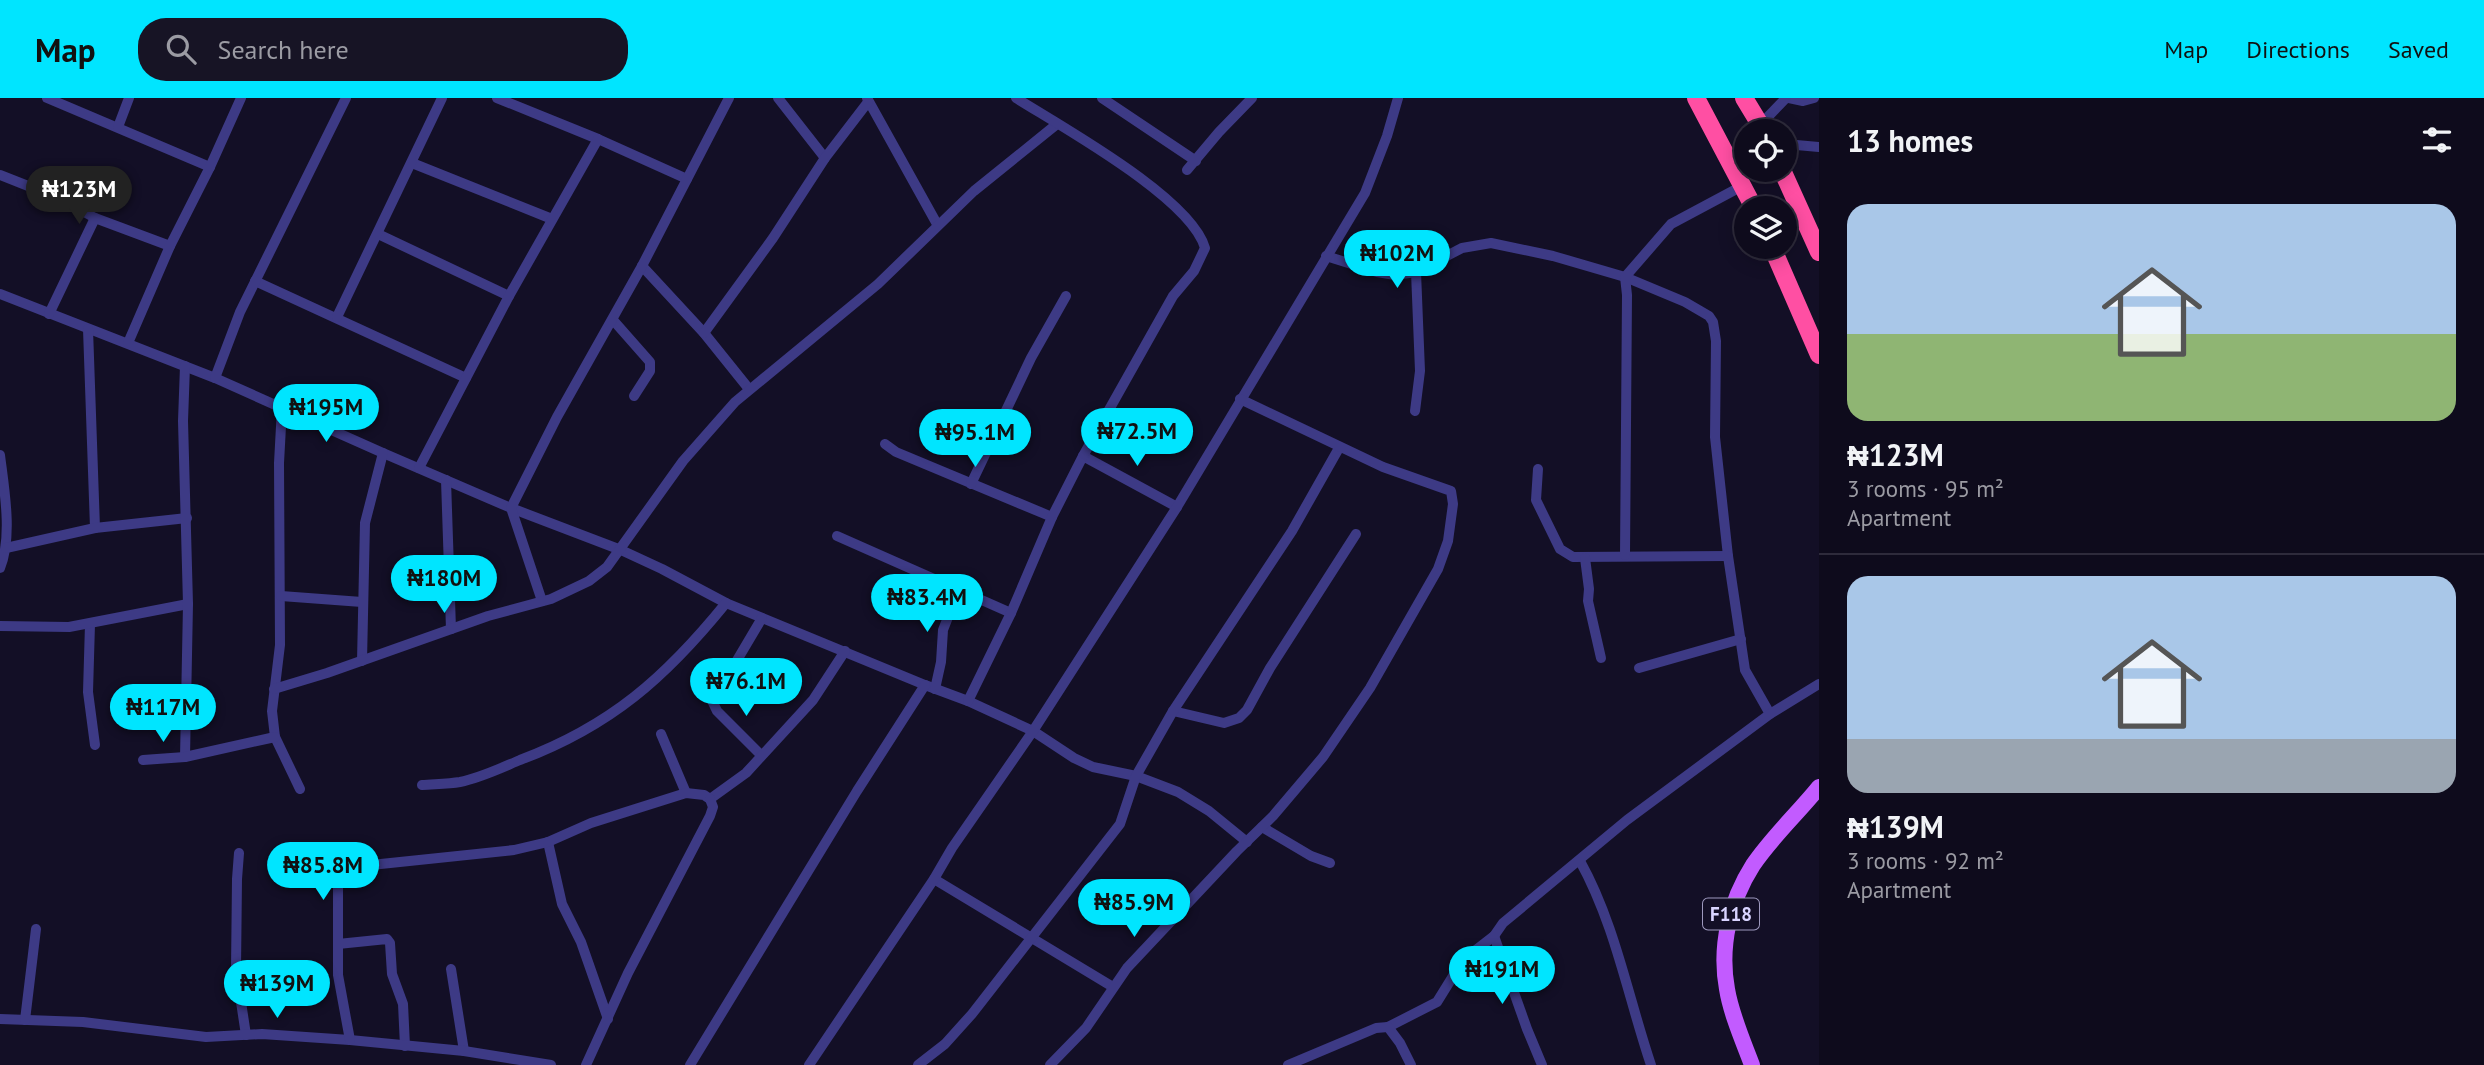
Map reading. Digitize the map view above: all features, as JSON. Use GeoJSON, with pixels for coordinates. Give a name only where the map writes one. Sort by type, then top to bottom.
{"type":"FeatureCollection","features":[{"type":"Feature","properties":{"kind":"highway"},"geometry":{"type":"LineString","coordinates":[[1696,98],[1749,196]]}},
{"type":"Feature","properties":{"kind":"highway"},"geometry":{"type":"LineString","coordinates":[[1744,98],[1757,119]]}},
{"type":"Feature","properties":{"kind":"highway"},"geometry":{"type":"LineString","coordinates":[[1787,182],[1819,252]]}},
{"type":"Feature","properties":{"kind":"highway"},"geometry":{"type":"LineString","coordinates":[[1777,259],[1819,355]]}},
{"type":"Feature","properties":{"kind":"main road","name":"F118"},"geometry":{"type":"LineString","coordinates":[[1752,1065],[1727,989],[1727,928],[1736,896],[1754,864],[1819,787]]}},
{"type":"Feature","properties":{"kind":"street"},"geometry":{"type":"LineString","coordinates":[[47,98],[210,167]]}},
{"type":"Feature","properties":{"kind":"street"},"geometry":{"type":"LineString","coordinates":[[118,127],[130,98]]}},
{"type":"Feature","properties":{"kind":"street"},"geometry":{"type":"LineString","coordinates":[[128,343],[170,246],[241,98]]}},
{"type":"Feature","properties":{"kind":"street"},"geometry":{"type":"LineString","coordinates":[[215,378],[255,281],[346,98]]}},
{"type":"Feature","properties":{"kind":"street"},"geometry":{"type":"LineString","coordinates":[[337,317],[442,98]]}},
{"type":"Feature","properties":{"kind":"street"},"geometry":{"type":"LineString","coordinates":[[497,98],[687,179]]}},
{"type":"Feature","properties":{"kind":"street"},"geometry":{"type":"LineString","coordinates":[[542,601],[511,508],[557,417],[642,266],[728,98]]}},
{"type":"Feature","properties":{"kind":"street"},"geometry":{"type":"LineString","coordinates":[[778,98],[825,158]]}},
{"type":"Feature","properties":{"kind":"street"},"geometry":{"type":"LineString","coordinates":[[968,701],[1011,613],[1052,517],[1083,456],[1168,303],[1194,271],[1205,248],[1202,237],[1161,192],[1016,98]]}},
{"type":"Feature","properties":{"kind":"street"},"geometry":{"type":"LineString","coordinates":[[1102,98],[1196,161]]}},
{"type":"Feature","properties":{"kind":"street"},"geometry":{"type":"LineString","coordinates":[[1187,170],[1252,98]]}},
{"type":"Feature","properties":{"kind":"street"},"geometry":{"type":"LineString","coordinates":[[809,1065],[952,848],[1033,731],[1177,508],[1365,193],[1398,98]]}},
{"type":"Feature","properties":{"kind":"street"},"geometry":{"type":"LineString","coordinates":[[1770,119],[1787,98],[1803,101],[1814,98]]}},
{"type":"Feature","properties":{"kind":"street"},"geometry":{"type":"LineString","coordinates":[[704,332],[868,100],[937,224]]}},
{"type":"Feature","properties":{"kind":"street"},"geometry":{"type":"LineString","coordinates":[[274,689],[542,601],[571,591],[589,581],[607,567],[683,461],[749,389],[878,284],[937,224],[1057,124]]}},
{"type":"Feature","properties":{"kind":"street"},"geometry":{"type":"LineString","coordinates":[[419,468],[509,296],[598,139]]}},
{"type":"Feature","properties":{"kind":"street"},"geometry":{"type":"LineString","coordinates":[[1797,145],[1819,148]]}},
{"type":"Feature","properties":{"kind":"street"},"geometry":{"type":"LineString","coordinates":[[412,163],[552,219]]}},
{"type":"Feature","properties":{"kind":"street"},"geometry":{"type":"LineString","coordinates":[[0,176],[61,200],[95,218],[170,246]]}},
{"type":"Feature","properties":{"kind":"street"},"geometry":{"type":"LineString","coordinates":[[1625,555],[1625,277],[1671,224],[1744,185]]}},
{"type":"Feature","properties":{"kind":"street"},"geometry":{"type":"LineString","coordinates":[[49,314],[95,218]]}},
{"type":"Feature","properties":{"kind":"street"},"geometry":{"type":"LineString","coordinates":[[378,234],[509,296]]}},
{"type":"Feature","properties":{"kind":"street"},"geometry":{"type":"LineString","coordinates":[[1326,256],[1395,275],[1416,272],[1462,248],[1492,243],[1553,256],[1625,277],[1685,302],[1709,316],[1713,322],[1716,341],[1715,437],[1728,556],[1745,670],[1770,714]]}},
{"type":"Feature","properties":{"kind":"street"},"geometry":{"type":"LineString","coordinates":[[642,266],[704,332],[749,389]]}},
{"type":"Feature","properties":{"kind":"street"},"geometry":{"type":"LineString","coordinates":[[1415,411],[1420,371],[1416,272]]}},
{"type":"Feature","properties":{"kind":"street"},"geometry":{"type":"LineString","coordinates":[[255,281],[466,378]]}},
{"type":"Feature","properties":{"kind":"street"},"geometry":{"type":"LineString","coordinates":[[0,295],[186,366],[511,508],[621,550],[726,603],[968,701],[1033,731],[1093,767],[1136,776],[1178,792],[1209,810],[1247,842]]}},
{"type":"Feature","properties":{"kind":"street"},"geometry":{"type":"LineString","coordinates":[[971,484],[1031,358],[1066,296]]}},
{"type":"Feature","properties":{"kind":"street"},"geometry":{"type":"LineString","coordinates":[[613,320],[650,362],[650,371],[634,396]]}},
{"type":"Feature","properties":{"kind":"street"},"geometry":{"type":"LineString","coordinates":[[88,329],[95,528]]}},
{"type":"Feature","properties":{"kind":"street"},"geometry":{"type":"LineString","coordinates":[[185,757],[188,604],[183,421],[186,366]]}},
{"type":"Feature","properties":{"kind":"street"},"geometry":{"type":"LineString","coordinates":[[1050,1065],[1086,1028],[1127,968],[1262,827],[1323,757],[1370,688],[1438,569],[1448,541],[1453,505],[1451,491],[1339,448],[1240,399]]}},
{"type":"Feature","properties":{"kind":"street"},"geometry":{"type":"LineString","coordinates":[[282,408],[279,463],[280,645],[272,711],[275,737],[300,789]]}},
{"type":"Feature","properties":{"kind":"street"},"geometry":{"type":"LineString","coordinates":[[885,444],[896,452],[1052,517]]}},
{"type":"Feature","properties":{"kind":"street"},"geometry":{"type":"LineString","coordinates":[[918,1065],[944,1044],[972,1014],[1120,824],[1136,776],[1173,711],[1292,531],[1339,448]]}},
{"type":"Feature","properties":{"kind":"street"},"geometry":{"type":"LineString","coordinates":[[362,661],[365,523],[383,453]]}},
{"type":"Feature","properties":{"kind":"street"},"geometry":{"type":"LineString","coordinates":[[0,455],[6,548],[0,568]]}},
{"type":"Feature","properties":{"kind":"street"},"geometry":{"type":"LineString","coordinates":[[1083,456],[1177,508]]}},
{"type":"Feature","properties":{"kind":"street"},"geometry":{"type":"LineString","coordinates":[[1538,469],[1536,500],[1560,549],[1573,557],[1728,556]]}},
{"type":"Feature","properties":{"kind":"street"},"geometry":{"type":"LineString","coordinates":[[446,480],[451,629]]}},
{"type":"Feature","properties":{"kind":"street"},"geometry":{"type":"LineString","coordinates":[[6,548],[95,528],[187,518]]}},
{"type":"Feature","properties":{"kind":"street"},"geometry":{"type":"LineString","coordinates":[[1173,711],[1224,723],[1239,718],[1247,710],[1269,668],[1356,534]]}},
{"type":"Feature","properties":{"kind":"street"},"geometry":{"type":"LineString","coordinates":[[837,536],[1011,613]]}},
{"type":"Feature","properties":{"kind":"street"},"geometry":{"type":"LineString","coordinates":[[1585,558],[1588,601],[1601,658]]}},
{"type":"Feature","properties":{"kind":"street"},"geometry":{"type":"LineString","coordinates":[[690,1065],[857,791],[930,687],[941,663],[943,630],[960,589]]}},
{"type":"Feature","properties":{"kind":"street"},"geometry":{"type":"LineString","coordinates":[[281,596],[362,602]]}},
{"type":"Feature","properties":{"kind":"street"},"geometry":{"type":"LineString","coordinates":[[422,785],[459,782],[474,777],[542,752],[605,719],[675,662],[726,603]]}},
{"type":"Feature","properties":{"kind":"street"},"geometry":{"type":"LineString","coordinates":[[0,626],[69,627],[188,604]]}},
{"type":"Feature","properties":{"kind":"street"},"geometry":{"type":"LineString","coordinates":[[761,755],[717,712],[708,692],[733,667],[762,618]]}},
{"type":"Feature","properties":{"kind":"street"},"geometry":{"type":"LineString","coordinates":[[90,624],[88,692],[94,745]]}},
{"type":"Feature","properties":{"kind":"street"},"geometry":{"type":"LineString","coordinates":[[1639,668],[1741,639]]}},
{"type":"Feature","properties":{"kind":"street"},"geometry":{"type":"LineString","coordinates":[[710,799],[746,773],[820,692],[845,651]]}},
{"type":"Feature","properties":{"kind":"street"},"geometry":{"type":"LineString","coordinates":[[1287,1065],[1377,1028],[1388,1027],[1437,1002],[1463,960],[1494,936],[1503,923],[1627,821],[1770,714],[1819,684]]}},
{"type":"Feature","properties":{"kind":"street"},"geometry":{"type":"LineString","coordinates":[[661,734],[686,793]]}},
{"type":"Feature","properties":{"kind":"street"},"geometry":{"type":"LineString","coordinates":[[143,760],[185,757],[275,737]]}},
{"type":"Feature","properties":{"kind":"street"},"geometry":{"type":"LineString","coordinates":[[350,1040],[338,975],[339,876],[348,868],[514,850],[548,842],[591,823],[686,793],[704,795],[710,799],[713,807],[710,816],[628,973],[586,1065]]}},
{"type":"Feature","properties":{"kind":"street"},"geometry":{"type":"LineString","coordinates":[[1262,827],[1311,856],[1330,863]]}},
{"type":"Feature","properties":{"kind":"street"},"geometry":{"type":"LineString","coordinates":[[548,842],[560,899],[581,942],[608,1019]]}},
{"type":"Feature","properties":{"kind":"street"},"geometry":{"type":"LineString","coordinates":[[239,853],[236,969],[246,1035]]}},
{"type":"Feature","properties":{"kind":"street"},"geometry":{"type":"LineString","coordinates":[[1580,861],[1596,891],[1608,924],[1651,1065]]}},
{"type":"Feature","properties":{"kind":"street"},"geometry":{"type":"LineString","coordinates":[[934,879],[1114,986]]}},
{"type":"Feature","properties":{"kind":"street"},"geometry":{"type":"LineString","coordinates":[[25,1020],[36,929]]}},
{"type":"Feature","properties":{"kind":"street"},"geometry":{"type":"LineString","coordinates":[[1494,936],[1542,1065]]}},
{"type":"Feature","properties":{"kind":"street"},"geometry":{"type":"LineString","coordinates":[[338,944],[387,939],[390,943],[392,974],[403,1004],[405,1046]]}},
{"type":"Feature","properties":{"kind":"street"},"geometry":{"type":"LineString","coordinates":[[451,968],[464,1051]]}},
{"type":"Feature","properties":{"kind":"street"},"geometry":{"type":"LineString","coordinates":[[0,1019],[83,1022],[206,1037],[262,1034],[350,1040],[464,1051],[551,1065]]}},
{"type":"Feature","properties":{"kind":"street"},"geometry":{"type":"LineString","coordinates":[[1388,1027],[1411,1065]]}}]}
